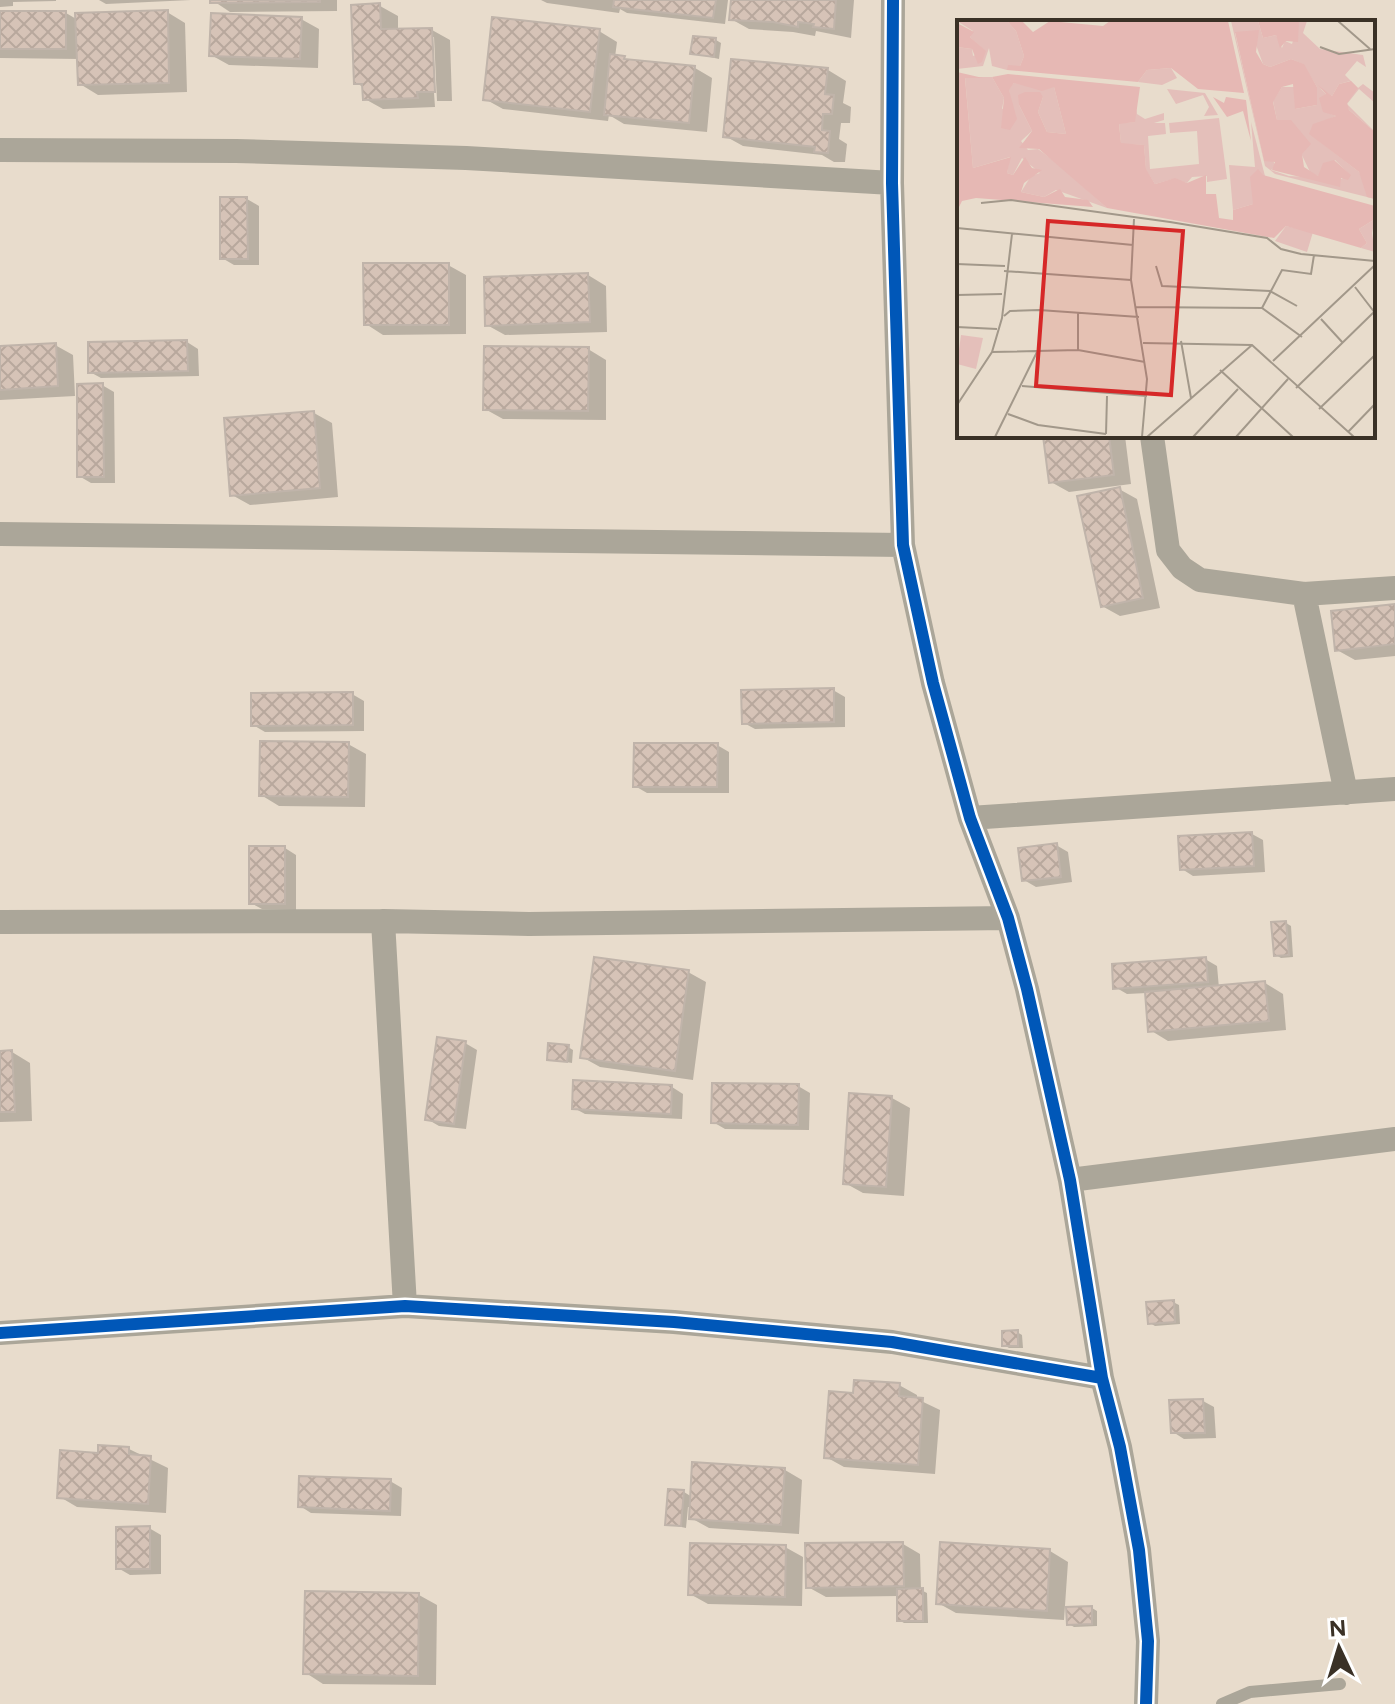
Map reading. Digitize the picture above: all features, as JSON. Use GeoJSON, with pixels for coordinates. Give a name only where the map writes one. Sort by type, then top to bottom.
{"type":"FeatureCollection","features":[{"type":"Feature","properties":{"kind":"street"},"geometry":{"type":"LineString","coordinates":[[893,0],[892,183],[903,545],[933,683],[970,818],[1008,918],[1027,989],[1070,1180],[1102,1378],[1120,1447],[1139,1550],[1148,1641],[1146,1704]]}},
{"type":"Feature","properties":{"kind":"street"},"geometry":{"type":"LineString","coordinates":[[0,150],[236,151],[466,158],[892,183]]}},
{"type":"Feature","properties":{"kind":"street"},"geometry":{"type":"LineString","coordinates":[[1152,438],[1168,550],[1182,568],[1200,580],[1304,594],[1395,588]]}},
{"type":"Feature","properties":{"kind":"street"},"geometry":{"type":"LineString","coordinates":[[0,534],[903,545]]}},
{"type":"Feature","properties":{"kind":"street"},"geometry":{"type":"LineString","coordinates":[[1304,594],[1346,793]]}},
{"type":"Feature","properties":{"kind":"street"},"geometry":{"type":"LineString","coordinates":[[970,818],[1395,789]]}},
{"type":"Feature","properties":{"kind":"street"},"geometry":{"type":"LineString","coordinates":[[0,922],[383,921],[544,924],[1008,918]]}},
{"type":"Feature","properties":{"kind":"street"},"geometry":{"type":"LineString","coordinates":[[383,921],[405,1306]]}},
{"type":"Feature","properties":{"kind":"street"},"geometry":{"type":"LineString","coordinates":[[1070,1180],[1395,1139]]}},
{"type":"Feature","properties":{"kind":"street"},"geometry":{"type":"LineString","coordinates":[[0,1333],[405,1306],[674,1322],[892,1342],[1102,1378]]}},
{"type":"Feature","properties":{"kind":"lane"},"geometry":{"type":"LineString","coordinates":[[1222,1704],[1250,1692],[1340,1684]]}},
{"type":"Feature","properties":{"kind":"building"},"geometry":{"type":"Polygon","coordinates":[[[210,0],[320,0],[320,2],[210,3],[210,0]]]}},
{"type":"Feature","properties":{"kind":"building"},"geometry":{"type":"Polygon","coordinates":[[[614,0],[716,0],[713,18],[613,7],[614,0]]]}},
{"type":"Feature","properties":{"kind":"building"},"geometry":{"type":"Polygon","coordinates":[[[731,0],[836,0],[834,29],[798,22],[798,27],[773,22],[729,20],[731,0]]]}},
{"type":"Feature","properties":{"kind":"building"},"geometry":{"type":"Polygon","coordinates":[[[380,3],[381,29],[432,28],[435,92],[417,92],[418,98],[363,100],[362,84],[354,84],[351,5],[380,3]]]}},
{"type":"Feature","properties":{"kind":"building"},"geometry":{"type":"Polygon","coordinates":[[[168,10],[169,83],[78,85],[75,13],[168,10]]]}},
{"type":"Feature","properties":{"kind":"building"},"geometry":{"type":"Polygon","coordinates":[[[0,11],[66,11],[66,49],[0,49],[0,11]]]}},
{"type":"Feature","properties":{"kind":"building"},"geometry":{"type":"Polygon","coordinates":[[[211,13],[302,17],[300,59],[209,56],[211,13]]]}},
{"type":"Feature","properties":{"kind":"building"},"geometry":{"type":"Polygon","coordinates":[[[492,17],[600,29],[590,112],[483,100],[492,17]]]}},
{"type":"Feature","properties":{"kind":"building"},"geometry":{"type":"Polygon","coordinates":[[[693,36],[716,38],[714,57],[690,54],[693,36]]]}},
{"type":"Feature","properties":{"kind":"building"},"geometry":{"type":"Polygon","coordinates":[[[610,54],[625,56],[624,59],[695,66],[689,123],[604,115],[610,54]]]}},
{"type":"Feature","properties":{"kind":"building"},"geometry":{"type":"Polygon","coordinates":[[[731,59],[828,68],[825,94],[834,95],[832,114],[823,114],[822,130],[830,131],[828,153],[814,152],[815,147],[723,137],[731,59]]]}},
{"type":"Feature","properties":{"kind":"building"},"geometry":{"type":"Polygon","coordinates":[[[220,197],[247,197],[248,259],[220,259],[220,197]]]}},
{"type":"Feature","properties":{"kind":"building"},"geometry":{"type":"Polygon","coordinates":[[[363,263],[449,263],[449,325],[364,325],[363,263]]]}},
{"type":"Feature","properties":{"kind":"building"},"geometry":{"type":"Polygon","coordinates":[[[588,273],[590,322],[485,326],[484,277],[588,273]]]}},
{"type":"Feature","properties":{"kind":"building"},"geometry":{"type":"Polygon","coordinates":[[[187,340],[188,371],[88,373],[88,342],[187,340]]]}},
{"type":"Feature","properties":{"kind":"building"},"geometry":{"type":"Polygon","coordinates":[[[56,343],[58,386],[0,390],[0,346],[56,343]]]}},
{"type":"Feature","properties":{"kind":"building"},"geometry":{"type":"Polygon","coordinates":[[[484,346],[589,347],[588,411],[483,410],[484,346]]]}},
{"type":"Feature","properties":{"kind":"building"},"geometry":{"type":"Polygon","coordinates":[[[103,383],[104,477],[77,477],[77,384],[103,383]]]}},
{"type":"Feature","properties":{"kind":"building"},"geometry":{"type":"Polygon","coordinates":[[[314,411],[320,488],[230,496],[224,418],[314,411]]]}},
{"type":"Feature","properties":{"kind":"building"},"geometry":{"type":"Polygon","coordinates":[[[1043,438],[1109,438],[1114,475],[1049,483],[1043,438]]]}},
{"type":"Feature","properties":{"kind":"building"},"geometry":{"type":"Polygon","coordinates":[[[1120,487],[1143,598],[1101,607],[1077,496],[1120,487]]]}},
{"type":"Feature","properties":{"kind":"building"},"geometry":{"type":"Polygon","coordinates":[[[1395,604],[1395,644],[1335,651],[1331,611],[1395,604]]]}},
{"type":"Feature","properties":{"kind":"building"},"geometry":{"type":"Polygon","coordinates":[[[834,688],[834,722],[742,724],[741,690],[834,688]]]}},
{"type":"Feature","properties":{"kind":"building"},"geometry":{"type":"Polygon","coordinates":[[[353,692],[353,725],[251,726],[251,693],[353,692]]]}},
{"type":"Feature","properties":{"kind":"building"},"geometry":{"type":"Polygon","coordinates":[[[260,741],[349,742],[348,797],[259,796],[260,741]]]}},
{"type":"Feature","properties":{"kind":"building"},"geometry":{"type":"Polygon","coordinates":[[[634,743],[718,743],[717,787],[633,787],[634,743]]]}},
{"type":"Feature","properties":{"kind":"building"},"geometry":{"type":"Polygon","coordinates":[[[1252,832],[1254,866],[1180,870],[1178,836],[1252,832]]]}},
{"type":"Feature","properties":{"kind":"building"},"geometry":{"type":"Polygon","coordinates":[[[1057,843],[1061,877],[1022,881],[1018,848],[1057,843]]]}},
{"type":"Feature","properties":{"kind":"building"},"geometry":{"type":"Polygon","coordinates":[[[249,846],[285,846],[285,904],[249,904],[249,846]]]}},
{"type":"Feature","properties":{"kind":"building"},"geometry":{"type":"Polygon","coordinates":[[[1286,921],[1289,955],[1274,956],[1271,922],[1286,921]]]}},
{"type":"Feature","properties":{"kind":"building"},"geometry":{"type":"Polygon","coordinates":[[[594,957],[689,970],[675,1071],[580,1058],[594,957]]]}},
{"type":"Feature","properties":{"kind":"building"},"geometry":{"type":"Polygon","coordinates":[[[1206,957],[1208,982],[1113,989],[1112,964],[1206,957]]]}},
{"type":"Feature","properties":{"kind":"building"},"geometry":{"type":"Polygon","coordinates":[[[1265,981],[1269,1021],[1148,1032],[1145,992],[1265,981]]]}},
{"type":"Feature","properties":{"kind":"building"},"geometry":{"type":"Polygon","coordinates":[[[437,1037],[466,1041],[454,1124],[425,1120],[437,1037]]]}},
{"type":"Feature","properties":{"kind":"building"},"geometry":{"type":"Polygon","coordinates":[[[548,1043],[569,1045],[567,1062],[547,1060],[548,1043]]]}},
{"type":"Feature","properties":{"kind":"building"},"geometry":{"type":"Polygon","coordinates":[[[12,1050],[15,1112],[0,1112],[0,1051],[12,1050]]]}},
{"type":"Feature","properties":{"kind":"building"},"geometry":{"type":"Polygon","coordinates":[[[573,1080],[672,1085],[671,1114],[572,1109],[573,1080]]]}},
{"type":"Feature","properties":{"kind":"building"},"geometry":{"type":"Polygon","coordinates":[[[712,1083],[799,1084],[798,1125],[711,1123],[712,1083]]]}},
{"type":"Feature","properties":{"kind":"building"},"geometry":{"type":"Polygon","coordinates":[[[849,1093],[892,1096],[886,1187],[843,1184],[849,1093]]]}},
{"type":"Feature","properties":{"kind":"building"},"geometry":{"type":"Polygon","coordinates":[[[1174,1300],[1175,1322],[1148,1324],[1146,1302],[1174,1300]]]}},
{"type":"Feature","properties":{"kind":"building"},"geometry":{"type":"Polygon","coordinates":[[[1018,1330],[1018,1346],[1002,1346],[1002,1331],[1018,1330]]]}},
{"type":"Feature","properties":{"kind":"building"},"geometry":{"type":"Polygon","coordinates":[[[854,1380],[900,1383],[899,1396],[923,1398],[918,1465],[824,1458],[829,1391],[853,1393],[854,1380]]]}},
{"type":"Feature","properties":{"kind":"building"},"geometry":{"type":"Polygon","coordinates":[[[1203,1399],[1205,1433],[1171,1433],[1169,1400],[1203,1399]]]}},
{"type":"Feature","properties":{"kind":"building"},"geometry":{"type":"Polygon","coordinates":[[[98,1445],[129,1447],[129,1454],[151,1456],[148,1504],[57,1498],[60,1450],[98,1453],[98,1445]]]}},
{"type":"Feature","properties":{"kind":"building"},"geometry":{"type":"Polygon","coordinates":[[[692,1462],[785,1468],[781,1525],[689,1519],[692,1462]]]}},
{"type":"Feature","properties":{"kind":"building"},"geometry":{"type":"Polygon","coordinates":[[[299,1476],[391,1479],[390,1511],[298,1507],[299,1476]]]}},
{"type":"Feature","properties":{"kind":"building"},"geometry":{"type":"Polygon","coordinates":[[[668,1489],[684,1490],[681,1526],[665,1525],[668,1489]]]}},
{"type":"Feature","properties":{"kind":"building"},"geometry":{"type":"Polygon","coordinates":[[[150,1526],[150,1569],[116,1569],[116,1527],[150,1526]]]}},
{"type":"Feature","properties":{"kind":"building"},"geometry":{"type":"Polygon","coordinates":[[[903,1542],[904,1586],[806,1588],[805,1543],[903,1542]]]}},
{"type":"Feature","properties":{"kind":"building"},"geometry":{"type":"Polygon","coordinates":[[[940,1542],[1050,1549],[1047,1611],[936,1604],[940,1542]]]}},
{"type":"Feature","properties":{"kind":"building"},"geometry":{"type":"Polygon","coordinates":[[[690,1543],[786,1545],[785,1597],[688,1595],[690,1543]]]}},
{"type":"Feature","properties":{"kind":"building"},"geometry":{"type":"Polygon","coordinates":[[[923,1588],[923,1621],[897,1621],[897,1589],[923,1588]]]}},
{"type":"Feature","properties":{"kind":"building"},"geometry":{"type":"Polygon","coordinates":[[[305,1591],[419,1593],[418,1676],[303,1674],[305,1591]]]}},
{"type":"Feature","properties":{"kind":"building"},"geometry":{"type":"Polygon","coordinates":[[[1092,1606],[1092,1624],[1067,1625],[1066,1607],[1092,1606]]]}},
{"type":"Feature","properties":{"kind":"cycle path"},"geometry":{"type":"LineString","coordinates":[[893,0],[892,183],[903,545],[933,683],[970,818],[1008,918],[1027,989],[1070,1180],[1102,1378],[1120,1447],[1139,1550],[1148,1641],[1146,1704]]}},
{"type":"Feature","properties":{"kind":"cycle path"},"geometry":{"type":"LineString","coordinates":[[0,1333],[405,1306],[674,1322],[892,1342],[1102,1378]]}}]}
